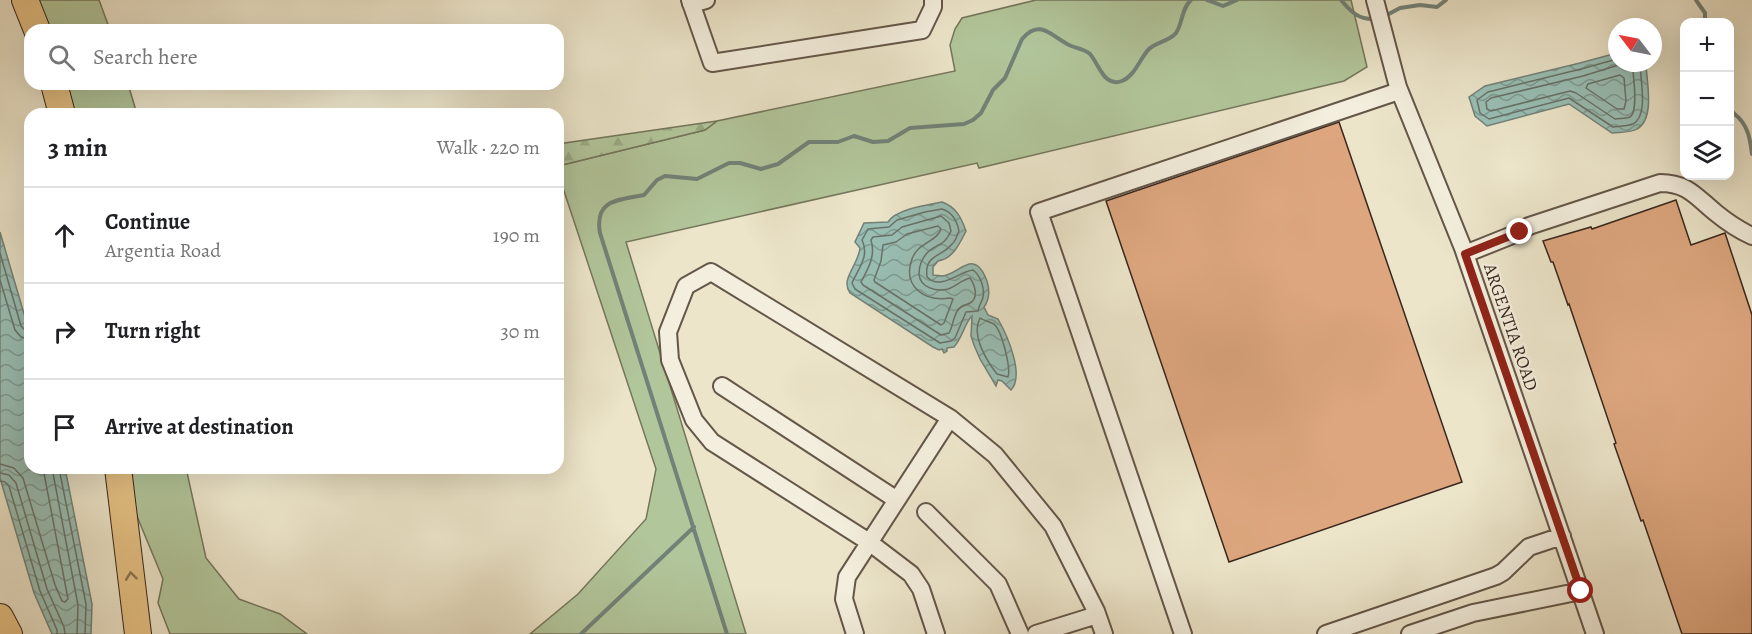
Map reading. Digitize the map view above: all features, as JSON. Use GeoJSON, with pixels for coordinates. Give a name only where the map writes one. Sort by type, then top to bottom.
{"type":"FeatureCollection","features":[{"type":"Feature","properties":{"kind":"highway"},"geometry":{"type":"LineString","coordinates":[[25,0],[35,24]]}},
{"type":"Feature","properties":{"kind":"highway"},"geometry":{"type":"LineString","coordinates":[[56,90],[60,108]]}},
{"type":"Feature","properties":{"kind":"highway"},"geometry":{"type":"LineString","coordinates":[[119,474],[138,634]]}},
{"type":"Feature","properties":{"kind":"highway"},"geometry":{"type":"LineString","coordinates":[[0,617],[9,634]]}},
{"type":"Feature","properties":{"kind":"street"},"geometry":{"type":"LineString","coordinates":[[696,1],[712,63],[922,30],[933,7],[933,0]]}},
{"type":"Feature","properties":{"kind":"street","name":"ARGENTIA ROAD"},"geometry":{"type":"LineString","coordinates":[[1376,2],[1399,91],[1465,254],[1595,634]]}},
{"type":"Feature","properties":{"kind":"street"},"geometry":{"type":"LineString","coordinates":[[1183,634],[1039,212],[1399,91]]}},
{"type":"Feature","properties":{"kind":"street"},"geometry":{"type":"LineString","coordinates":[[1465,254],[1520,232],[1529,225],[1660,183],[1679,185],[1692,192],[1720,216],[1752,236]]}},
{"type":"Feature","properties":{"kind":"street"},"geometry":{"type":"LineString","coordinates":[[936,634],[921,590],[911,574],[869,542],[712,442],[694,420],[670,360],[668,332],[686,286],[711,272],[950,418],[995,456],[1053,526],[1104,634]]}},
{"type":"Feature","properties":{"kind":"street"},"geometry":{"type":"LineString","coordinates":[[722,386],[897,500]]}},
{"type":"Feature","properties":{"kind":"street"},"geometry":{"type":"LineString","coordinates":[[855,634],[844,599],[847,577],[950,418]]}},
{"type":"Feature","properties":{"kind":"street"},"geometry":{"type":"LineString","coordinates":[[926,512],[998,584],[1020,634]]}},
{"type":"Feature","properties":{"kind":"street"},"geometry":{"type":"LineString","coordinates":[[1326,634],[1496,576],[1527,549],[1562,536]]}},
{"type":"Feature","properties":{"kind":"street"},"geometry":{"type":"LineString","coordinates":[[1410,634],[1473,613],[1581,591]]}},
{"type":"Feature","properties":{"kind":"street"},"geometry":{"type":"LineString","coordinates":[[1036,634],[1097,615]]}},
{"type":"Feature","properties":{"kind":"green space"},"geometry":{"type":"Polygon","coordinates":[[[31,0],[99,0],[108,24],[41,24],[31,0]]]}},
{"type":"Feature","properties":{"kind":"green space"},"geometry":{"type":"Polygon","coordinates":[[[1036,0],[1351,0],[1367,67],[1344,81],[979,168],[977,163],[626,242],[746,634],[530,634],[578,594],[646,519],[656,469],[564,191],[564,165],[705,130],[717,121],[955,71],[950,45],[955,29],[962,18],[1036,0]]]}},
{"type":"Feature","properties":{"kind":"green space"},"geometry":{"type":"Polygon","coordinates":[[[63,90],[130,90],[135,108],[67,108],[63,90]]]}},
{"type":"Feature","properties":{"kind":"green space"},"geometry":{"type":"Polygon","coordinates":[[[717,121],[705,130],[564,165],[564,143],[717,121]]]}},
{"type":"Feature","properties":{"kind":"green space"},"geometry":{"type":"Polygon","coordinates":[[[130,474],[187,474],[206,558],[239,599],[280,614],[307,634],[170,634],[158,603],[163,579],[134,509],[130,474]]]}},
{"type":"Feature","properties":{"kind":"water"},"geometry":{"type":"Polygon","coordinates":[[[1608,55],[1608,72],[1647,72],[1648,109],[1643,124],[1628,132],[1612,133],[1569,104],[1487,126],[1475,116],[1469,97],[1485,86],[1608,55]]]}},
{"type":"Feature","properties":{"kind":"water"},"geometry":{"type":"Polygon","coordinates":[[[942,202],[957,213],[966,231],[952,254],[938,261],[933,267],[933,275],[942,276],[972,264],[977,265],[982,271],[989,292],[984,307],[988,315],[998,319],[1013,355],[1016,375],[1011,390],[1002,381],[998,380],[996,386],[980,359],[971,336],[972,316],[954,347],[947,348],[944,353],[942,349],[933,347],[850,293],[847,288],[848,277],[859,255],[860,248],[855,242],[864,223],[888,222],[905,211],[942,202]]]}},
{"type":"Feature","properties":{"kind":"water"},"geometry":{"type":"Polygon","coordinates":[[[0,232],[24,314],[24,474],[66,474],[92,604],[91,634],[52,634],[34,593],[0,478],[0,232]]]}},
{"type":"Feature","properties":{"kind":"building"},"geometry":{"type":"Polygon","coordinates":[[[1339,122],[1462,482],[1229,562],[1106,201],[1339,122]]]}},
{"type":"Feature","properties":{"kind":"building"},"geometry":{"type":"Polygon","coordinates":[[[1676,200],[1691,245],[1725,233],[1752,315],[1752,634],[1682,634],[1614,444],[1616,443],[1569,304],[1543,241],[1591,227],[1592,229],[1676,200]]]}},
{"type":"Feature","properties":{"kind":"waterway"},"geometry":{"type":"LineString","coordinates":[[727,634],[600,233],[599,222],[605,207],[618,200],[644,195],[657,180],[665,176],[697,179],[729,163],[740,163],[761,169],[778,164],[809,142],[838,142],[854,136],[873,142],[888,141],[910,128],[964,124],[981,113],[993,90],[1005,78],[1022,39],[1034,30],[1046,31],[1069,45],[1088,52],[1106,78],[1116,82],[1122,81],[1127,79],[1149,49],[1176,33],[1185,8],[1191,0]]}},
{"type":"Feature","properties":{"kind":"waterway"},"geometry":{"type":"LineString","coordinates":[[1207,0],[1223,6],[1237,0]]}},
{"type":"Feature","properties":{"kind":"waterway"},"geometry":{"type":"LineString","coordinates":[[1341,0],[1356,14],[1364,18],[1375,19]]}},
{"type":"Feature","properties":{"kind":"waterway"},"geometry":{"type":"LineString","coordinates":[[1385,16],[1400,8],[1420,5],[1437,7],[1446,0]]}},
{"type":"Feature","properties":{"kind":"waterway"},"geometry":{"type":"LineString","coordinates":[[1696,0],[1705,13],[1705,18]]}},
{"type":"Feature","properties":{"kind":"waterway"},"geometry":{"type":"LineString","coordinates":[[1734,113],[1745,126],[1752,154]]}},
{"type":"Feature","properties":{"kind":"waterway"},"geometry":{"type":"LineString","coordinates":[[581,634],[694,527]]}},
{"type":"Feature","properties":{"kind":"route"},"geometry":{"type":"LineString","coordinates":[[1520,232],[1465,254],[1581,591]]}}]}
